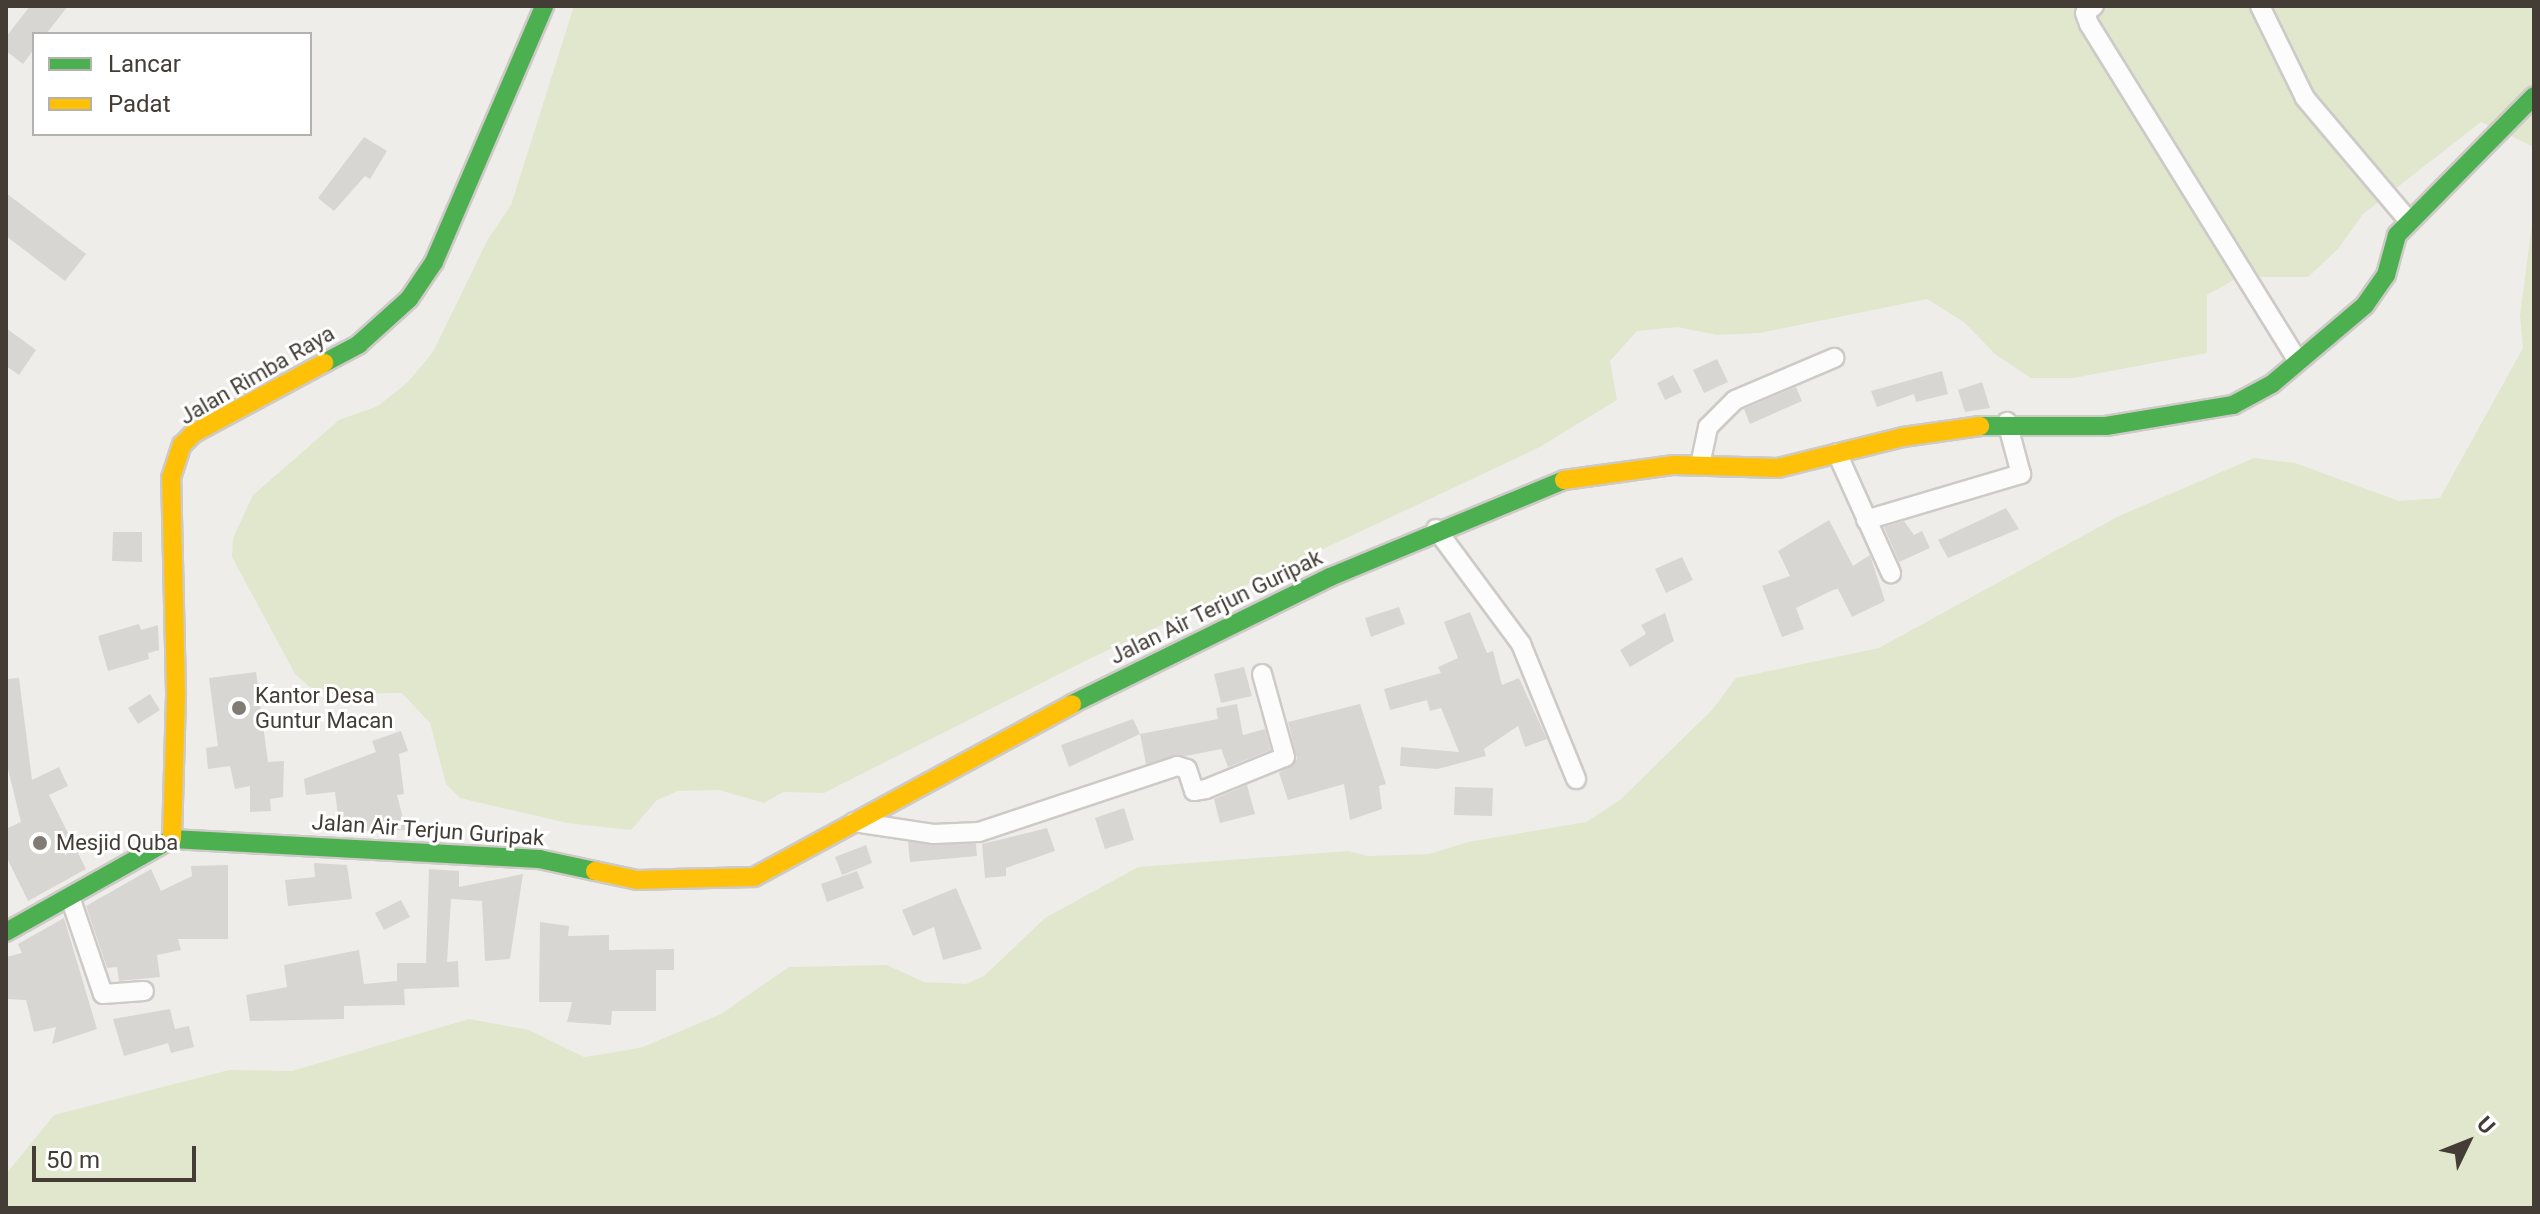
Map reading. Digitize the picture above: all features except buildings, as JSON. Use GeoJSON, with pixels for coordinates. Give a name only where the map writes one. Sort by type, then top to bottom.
{"type":"FeatureCollection","features":[{"type":"Feature","properties":{"kind":"street","name":"Jalan Rimba Raya"},"geometry":{"type":"LineString","coordinates":[[172,839],[176,692],[170,489],[182,445],[202,428],[359,344],[409,299],[434,262],[544,6]]}},
{"type":"Feature","properties":{"kind":"street"},"geometry":{"type":"LineString","coordinates":[[2094,6],[2085,13],[2089,24],[2298,361]]}},
{"type":"Feature","properties":{"kind":"street"},"geometry":{"type":"LineString","coordinates":[[2260,6],[2305,98],[2409,221]]}},
{"type":"Feature","properties":{"kind":"street","name":"Jalan Air Terjun Guripak"},"geometry":{"type":"LineString","coordinates":[[172,839],[485,854],[539,859],[637,880],[707,881],[769,872],[848,822],[1053,713],[1436,529],[1531,489],[1573,477],[1700,465],[1751,471],[2007,422],[2106,426],[2233,405],[2264,389],[2376,292],[2386,275],[2397,235],[2534,96]]}},
{"type":"Feature","properties":{"kind":"street"},"geometry":{"type":"LineString","coordinates":[[1700,465],[1708,427],[1735,400],[1834,358]]}},
{"type":"Feature","properties":{"kind":"street"},"geometry":{"type":"LineString","coordinates":[[1866,520],[2021,474],[2007,422]]}},
{"type":"Feature","properties":{"kind":"street"},"geometry":{"type":"LineString","coordinates":[[1837,453],[1891,573]]}},
{"type":"Feature","properties":{"kind":"street"},"geometry":{"type":"LineString","coordinates":[[1436,529],[1521,644],[1576,779]]}},
{"type":"Feature","properties":{"kind":"street"},"geometry":{"type":"LineString","coordinates":[[848,822],[933,834],[979,832],[1184,765],[1194,791],[1206,789],[1285,757],[1262,674]]}},
{"type":"Feature","properties":{"kind":"street"},"geometry":{"type":"LineString","coordinates":[[6,932],[172,839]]}},
{"type":"Feature","properties":{"kind":"street"},"geometry":{"type":"LineString","coordinates":[[70,897],[103,994],[144,991]]}},
{"type":"Feature","properties":{"kind":"green space"},"geometry":{"type":"Polygon","coordinates":[[[574,6],[2534,6],[2534,147],[2481,122],[2363,214],[2338,249],[2308,277],[2239,277],[2207,295],[2207,353],[2073,378],[2031,378],[1996,355],[1964,322],[1927,299],[1760,333],[1717,335],[1678,327],[1637,331],[1610,361],[1617,400],[1538,448],[1087,660],[824,793],[783,792],[764,803],[719,790],[678,791],[657,800],[631,830],[567,823],[460,798],[446,784],[430,723],[402,693],[332,694],[310,687],[295,674],[232,557],[233,538],[253,495],[339,420],[378,406],[408,382],[433,352],[488,239],[511,205],[574,6]]]}},
{"type":"Feature","properties":{"kind":"green space"},"geometry":{"type":"Polygon","coordinates":[[[2534,208],[2534,1208],[6,1208],[6,1174],[54,1115],[229,1070],[292,1071],[469,1019],[529,1030],[584,1057],[605,1054],[643,1047],[721,1014],[789,967],[887,965],[924,982],[966,984],[984,976],[1045,918],[1138,867],[1348,851],[1368,856],[1429,854],[1468,842],[1586,822],[1620,800],[1712,710],[1736,678],[1879,648],[2119,516],[2254,458],[2295,463],[2399,501],[2440,498],[2523,348],[2520,316],[2534,208]]]}},
{"type":"Feature","properties":{"kind":"traffic: fast"},"geometry":{"type":"LineString","coordinates":[[324,363],[359,344],[409,299],[434,262],[544,6]]}},
{"type":"Feature","properties":{"kind":"traffic: fast"},"geometry":{"type":"LineString","coordinates":[[1980,426],[2106,426],[2233,405],[2272,384],[2365,305],[2386,275],[2397,235],[2534,96]]}},
{"type":"Feature","properties":{"kind":"traffic: fast"},"geometry":{"type":"LineString","coordinates":[[1072,704],[1330,577],[1564,480]]}},
{"type":"Feature","properties":{"kind":"traffic: fast"},"geometry":{"type":"LineString","coordinates":[[6,932],[172,839],[539,859],[595,871]]}},
{"type":"Feature","properties":{"kind":"traffic: slow"},"geometry":{"type":"LineString","coordinates":[[172,839],[176,692],[171,478],[182,445],[194,433],[324,363]]}},
{"type":"Feature","properties":{"kind":"traffic: slow"},"geometry":{"type":"LineString","coordinates":[[1564,480],[1674,465],[1778,468],[1903,437],[1980,426]]}},
{"type":"Feature","properties":{"kind":"traffic: slow"},"geometry":{"type":"LineString","coordinates":[[595,871],[637,880],[754,877],[1072,704]]}},
{"type":"Feature","properties":{"kind":"place","name":"Kantor Desa Guntur Macan"},"geometry":{"type":"Point","coordinates":[239,708]}},
{"type":"Feature","properties":{"kind":"place","name":"Mesjid Quba"},"geometry":{"type":"Point","coordinates":[40,843]}}]}
